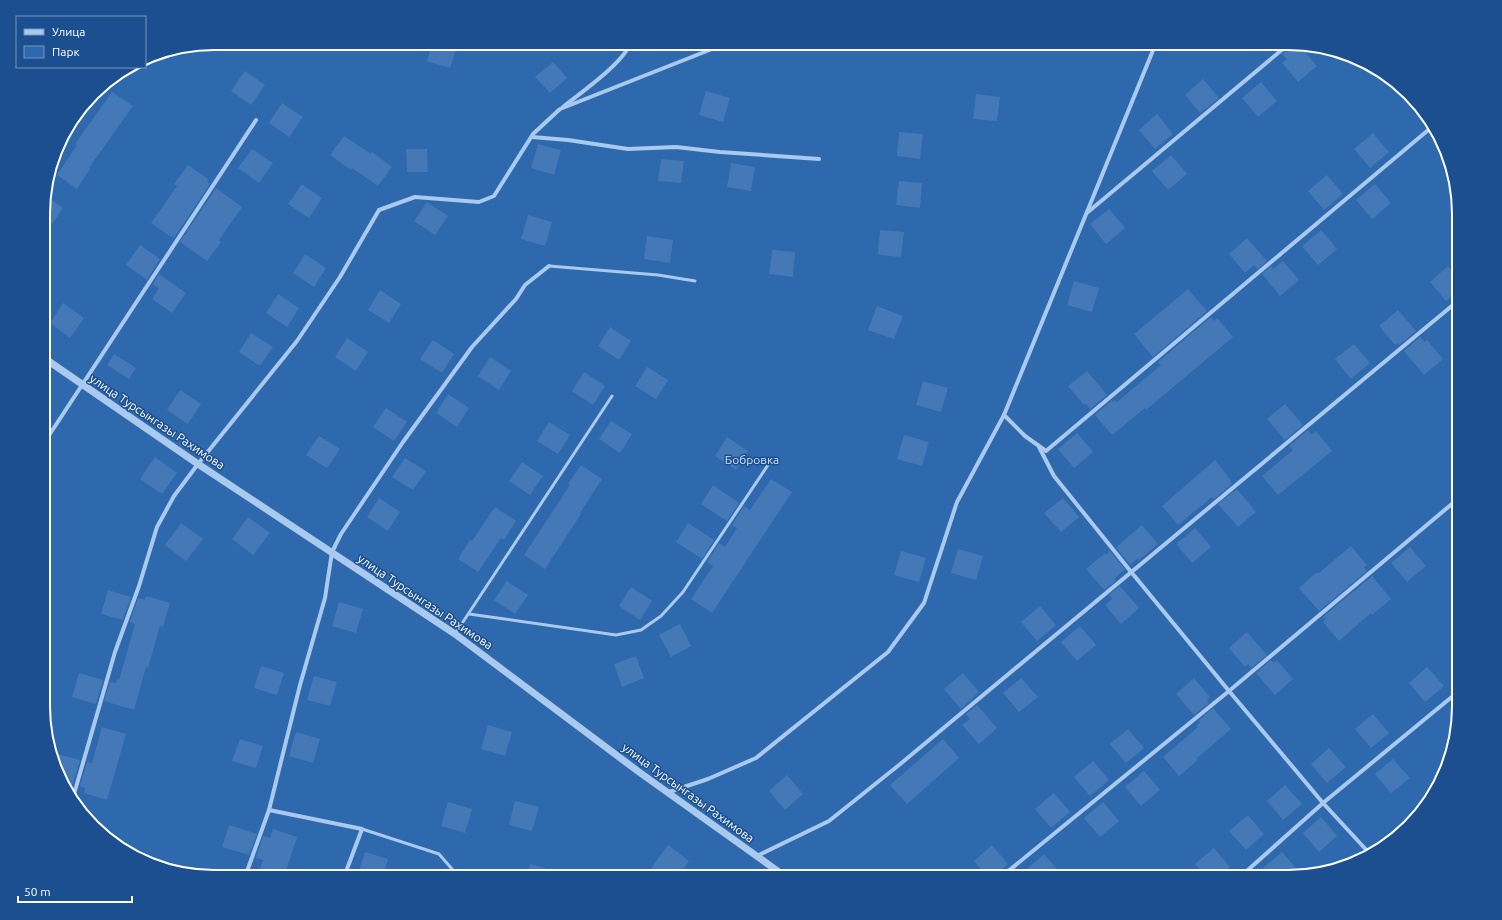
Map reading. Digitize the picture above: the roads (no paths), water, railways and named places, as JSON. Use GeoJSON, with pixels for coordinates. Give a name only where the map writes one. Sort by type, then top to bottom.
{"type":"FeatureCollection","features":[{"type":"Feature","properties":{"kind":"street"},"geometry":{"type":"LineString","coordinates":[[75,792],[116,652],[139,586],[157,527],[174,496],[198,464],[297,342],[340,277],[380,210],[415,197],[479,202],[494,196],[532,137],[560,109],[606,72],[622,56],[626,50]]}},
{"type":"Feature","properties":{"kind":"street"},"geometry":{"type":"LineString","coordinates":[[560,109],[709,50]]}},
{"type":"Feature","properties":{"kind":"street"},"geometry":{"type":"LineString","coordinates":[[669,792],[708,779],[756,758],[888,652],[924,603],[957,502],[1004,415],[1153,50]]}},
{"type":"Feature","properties":{"kind":"street"},"geometry":{"type":"LineString","coordinates":[[1086,214],[1282,50]]}},
{"type":"Feature","properties":{"kind":"street"},"geometry":{"type":"LineString","coordinates":[[50,434],[256,120]]}},
{"type":"Feature","properties":{"kind":"street"},"geometry":{"type":"LineString","coordinates":[[1004,415],[1025,436],[1046,451],[1429,130]]}},
{"type":"Feature","properties":{"kind":"street"},"geometry":{"type":"LineString","coordinates":[[532,137],[568,140],[628,149],[676,147],[720,152],[819,159]]}},
{"type":"Feature","properties":{"kind":"street"},"geometry":{"type":"LineString","coordinates":[[247,870],[268,810],[300,685],[325,598],[332,552],[341,534],[403,442],[472,347],[516,299],[525,285],[549,266]]}},
{"type":"Feature","properties":{"kind":"street"},"geometry":{"type":"LineString","coordinates":[[758,856],[829,821],[900,765],[1452,306]]}},
{"type":"Feature","properties":{"kind":"street","name":"улица Турсынгазы Рахимова"},"geometry":{"type":"LineString","coordinates":[[50,362],[198,464],[455,634],[633,767],[777,870]]}},
{"type":"Feature","properties":{"kind":"street"},"geometry":{"type":"LineString","coordinates":[[1038,445],[1054,476],[1132,573],[1228,691],[1324,803],[1367,850]]}},
{"type":"Feature","properties":{"kind":"street"},"geometry":{"type":"LineString","coordinates":[[1010,870],[1228,691],[1452,504]]}},
{"type":"Feature","properties":{"kind":"street"},"geometry":{"type":"LineString","coordinates":[[1248,870],[1324,803],[1452,697]]}},
{"type":"Feature","properties":{"kind":"street"},"geometry":{"type":"LineString","coordinates":[[268,810],[362,829],[347,870]]}},
{"type":"Feature","properties":{"kind":"lane"},"geometry":{"type":"LineString","coordinates":[[549,266],[658,275],[695,281]]}},
{"type":"Feature","properties":{"kind":"lane"},"geometry":{"type":"LineString","coordinates":[[455,634],[612,396]]}},
{"type":"Feature","properties":{"kind":"lane"},"geometry":{"type":"LineString","coordinates":[[469,614],[616,635],[641,630],[661,616],[683,592],[768,465]]}},
{"type":"Feature","properties":{"kind":"lane"},"geometry":{"type":"LineString","coordinates":[[362,829],[439,854],[452,870]]}},
{"type":"Feature","properties":{"kind":"park label","name":"Бобровка"},"geometry":{"type":"Point","coordinates":[752,460]}}]}
